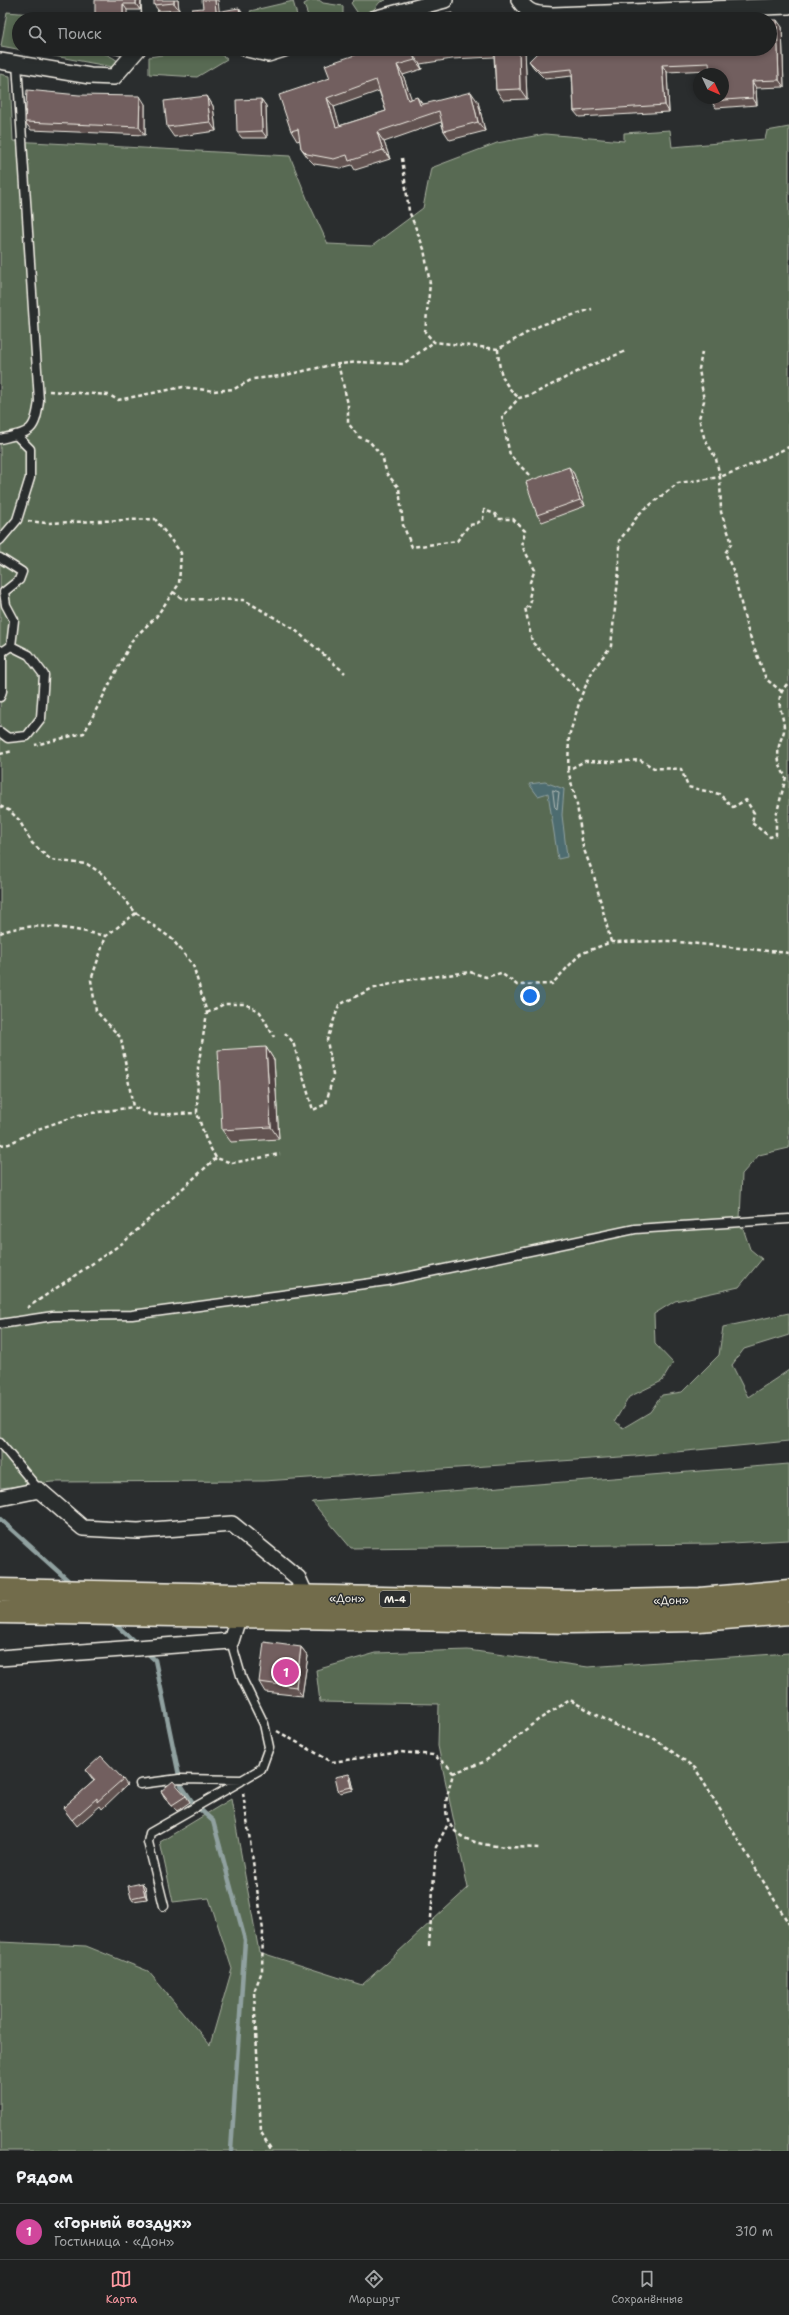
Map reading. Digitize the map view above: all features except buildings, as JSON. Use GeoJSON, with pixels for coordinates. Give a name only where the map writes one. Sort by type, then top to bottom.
{"type":"FeatureCollection","features":[{"type":"Feature","properties":{"kind":"highway","name":"«Дон»"},"geometry":{"type":"LineString","coordinates":[[0,1590],[307,1598],[573,1602],[700,1599],[789,1591]]}},
{"type":"Feature","properties":{"kind":"highway","name":"«Дон»"},"geometry":{"type":"LineString","coordinates":[[0,1612],[570,1622],[699,1620],[789,1613]]}},
{"type":"Feature","properties":{"kind":"street"},"geometry":{"type":"LineString","coordinates":[[149,0],[150,12]]}},
{"type":"Feature","properties":{"kind":"street"},"geometry":{"type":"LineString","coordinates":[[390,12],[406,5],[445,0]]}},
{"type":"Feature","properties":{"kind":"street"},"geometry":{"type":"LineString","coordinates":[[520,0],[529,12]]}},
{"type":"Feature","properties":{"kind":"street"},"geometry":{"type":"LineString","coordinates":[[632,12],[789,6]]}},
{"type":"Feature","properties":{"kind":"street"},"geometry":{"type":"LineString","coordinates":[[0,61],[90,76],[114,76],[132,56]]}},
{"type":"Feature","properties":{"kind":"street"},"geometry":{"type":"LineString","coordinates":[[0,1498],[39,1490],[83,1528],[138,1531],[232,1524],[298,1578],[307,1598]]}},
{"type":"Feature","properties":{"kind":"street"},"geometry":{"type":"LineString","coordinates":[[0,1658],[231,1641],[239,1616]]}},
{"type":"Feature","properties":{"kind":"lane"},"geometry":{"type":"LineString","coordinates":[[0,439],[29,431],[36,422],[39,401],[36,376],[17,63]]}},
{"type":"Feature","properties":{"kind":"lane"},"geometry":{"type":"LineString","coordinates":[[0,540],[17,520],[30,478],[30,449],[16,435]]}},
{"type":"Feature","properties":{"kind":"lane"},"geometry":{"type":"LineString","coordinates":[[0,558],[22,572],[19,580],[4,592],[6,606],[14,620],[11,646]]}},
{"type":"Feature","properties":{"kind":"lane"},"geometry":{"type":"LineString","coordinates":[[0,697],[2,691],[1,651],[11,646]]}},
{"type":"Feature","properties":{"kind":"lane"},"geometry":{"type":"LineString","coordinates":[[0,732],[8,738],[27,736],[41,718],[44,675],[29,655],[11,646]]}},
{"type":"Feature","properties":{"kind":"lane"},"geometry":{"type":"LineString","coordinates":[[0,1324],[52,1316],[132,1315],[387,1281],[635,1229],[789,1219]]}},
{"type":"Feature","properties":{"kind":"lane"},"geometry":{"type":"LineString","coordinates":[[0,1443],[39,1490]]}},
{"type":"Feature","properties":{"kind":"lane"},"geometry":{"type":"LineString","coordinates":[[164,1906],[148,1842],[150,1833],[260,1769],[269,1747],[264,1724],[242,1679],[231,1641]]}},
{"type":"Feature","properties":{"kind":"lane"},"geometry":{"type":"LineString","coordinates":[[140,1784],[179,1779],[242,1780]]}},
{"type":"Feature","properties":{"kind":"path"},"geometry":{"type":"LineString","coordinates":[[402,158],[409,211],[424,249],[430,284],[425,332],[434,342]]}},
{"type":"Feature","properties":{"kind":"path"},"geometry":{"type":"LineString","coordinates":[[39,401],[49,390],[109,395],[118,400],[183,387],[214,391],[234,389],[253,379],[281,376],[338,364],[358,362],[402,364],[434,342],[498,349],[541,324],[592,309]]}},
{"type":"Feature","properties":{"kind":"path"},"geometry":{"type":"LineString","coordinates":[[498,349],[498,363],[506,387],[519,398]]}},
{"type":"Feature","properties":{"kind":"path"},"geometry":{"type":"LineString","coordinates":[[529,475],[510,455],[502,417],[519,398],[532,395],[587,367],[626,351]]}},
{"type":"Feature","properties":{"kind":"path"},"geometry":{"type":"LineString","coordinates":[[702,352],[699,369],[704,401],[699,418],[704,437],[716,459],[720,477],[721,512],[732,543],[724,553],[733,570],[746,628],[766,679],[781,690]]}},
{"type":"Feature","properties":{"kind":"path"},"geometry":{"type":"LineString","coordinates":[[338,364],[348,404],[348,423],[359,437],[370,440],[382,456],[387,474],[399,488],[403,525],[412,547],[457,541],[470,525],[476,524],[483,518],[484,510],[495,514],[498,519],[513,519],[525,531],[522,546],[535,570],[530,582],[531,590],[529,598],[531,601],[529,607],[524,607],[532,642],[582,694]]}},
{"type":"Feature","properties":{"kind":"path"},"geometry":{"type":"LineString","coordinates":[[611,942],[594,876],[583,846],[577,805],[568,770],[568,736],[582,694],[593,670],[611,646],[620,570],[619,541],[640,513],[678,483],[720,477],[746,468],[789,447]]}},
{"type":"Feature","properties":{"kind":"path"},"geometry":{"type":"LineString","coordinates":[[17,520],[46,523],[155,519],[181,553],[179,584],[156,617],[133,639],[84,733],[30,746]]}},
{"type":"Feature","properties":{"kind":"path"},"geometry":{"type":"LineString","coordinates":[[174,592],[183,599],[244,600],[294,629],[345,673]]}},
{"type":"Feature","properties":{"kind":"path"},"geometry":{"type":"LineString","coordinates":[[568,770],[585,761],[612,762],[640,760],[654,768],[681,769],[688,787],[719,794],[733,807],[746,800],[754,813],[752,823],[770,837],[776,836],[776,816],[786,777],[779,766],[779,744],[784,731],[779,705],[781,690],[789,682]]}},
{"type":"Feature","properties":{"kind":"path"},"geometry":{"type":"LineString","coordinates":[[0,754],[15,750]]}},
{"type":"Feature","properties":{"kind":"path"},"geometry":{"type":"LineString","coordinates":[[0,806],[10,811],[19,820],[32,843],[51,860],[87,864],[104,874],[136,913],[172,939],[193,965],[207,1014],[198,1067],[197,1113],[206,1140],[216,1158],[232,1163],[280,1154]]}},
{"type":"Feature","properties":{"kind":"path"},"geometry":{"type":"LineString","coordinates":[[133,1107],[121,1038],[96,1011],[91,980],[106,936],[136,913]]}},
{"type":"Feature","properties":{"kind":"path"},"geometry":{"type":"LineString","coordinates":[[0,934],[11,929],[56,926],[106,936]]}},
{"type":"Feature","properties":{"kind":"path"},"geometry":{"type":"LineString","coordinates":[[285,1033],[293,1042],[313,1110],[326,1104],[333,1075],[327,1040],[340,1005],[378,987],[408,980],[470,972],[486,977],[501,973],[517,985],[552,984],[580,954],[611,942],[669,941],[789,953]]}},
{"type":"Feature","properties":{"kind":"path"},"geometry":{"type":"LineString","coordinates":[[207,1014],[224,1004],[245,1004],[260,1012],[274,1037]]}},
{"type":"Feature","properties":{"kind":"path"},"geometry":{"type":"LineString","coordinates":[[0,1145],[9,1144],[38,1129],[79,1115],[133,1107],[152,1115],[197,1113]]}},
{"type":"Feature","properties":{"kind":"path"},"geometry":{"type":"LineString","coordinates":[[14,1322],[32,1302],[124,1242],[216,1158]]}},
{"type":"Feature","properties":{"kind":"path"},"geometry":{"type":"LineString","coordinates":[[453,1773],[484,1762],[538,1720],[570,1700],[619,1727],[653,1738],[694,1768],[789,1924]]}},
{"type":"Feature","properties":{"kind":"path"},"geometry":{"type":"LineString","coordinates":[[264,1724],[332,1762],[401,1752],[434,1755],[447,1765],[453,1773],[446,1806],[448,1824],[436,1847],[429,1946]]}},
{"type":"Feature","properties":{"kind":"path"},"geometry":{"type":"LineString","coordinates":[[242,1780],[263,1930],[262,1971],[254,1992],[261,2132],[272,2151]]}},
{"type":"Feature","properties":{"kind":"path"},"geometry":{"type":"LineString","coordinates":[[448,1824],[458,1835],[484,1844],[539,1848]]}},
{"type":"Feature","properties":{"kind":"green space"},"geometry":{"type":"Polygon","coordinates":[[[311,0],[319,0],[323,3],[343,6],[343,12],[307,12],[304,4],[311,0]]]}},
{"type":"Feature","properties":{"kind":"green space"},"geometry":{"type":"Polygon","coordinates":[[[354,0],[386,0],[380,2],[372,12],[357,12],[351,3],[354,0]]]}},
{"type":"Feature","properties":{"kind":"green space"},"geometry":{"type":"Polygon","coordinates":[[[293,1],[296,12],[250,12],[293,1]]]}},
{"type":"Feature","properties":{"kind":"green space"},"geometry":{"type":"Polygon","coordinates":[[[7,12],[12,12],[12,48],[1,46],[7,12]]]}},
{"type":"Feature","properties":{"kind":"green space"},"geometry":{"type":"Polygon","coordinates":[[[54,56],[109,56],[118,61],[118,68],[54,56]]]}},
{"type":"Feature","properties":{"kind":"green space"},"geometry":{"type":"Polygon","coordinates":[[[223,56],[227,59],[197,77],[149,74],[149,57],[223,56]]]}},
{"type":"Feature","properties":{"kind":"green space"},"geometry":{"type":"Polygon","coordinates":[[[0,74],[10,76],[13,141],[290,156],[308,201],[328,244],[372,246],[423,208],[431,168],[497,143],[545,134],[624,141],[624,133],[670,130],[672,147],[765,139],[767,131],[789,127],[789,1148],[759,1155],[742,1174],[740,1219],[750,1249],[762,1259],[739,1287],[675,1301],[654,1314],[655,1344],[673,1363],[662,1381],[629,1397],[615,1421],[623,1428],[650,1412],[662,1395],[682,1392],[719,1355],[723,1327],[789,1313],[789,1335],[744,1349],[732,1365],[748,1397],[789,1370],[789,1441],[635,1456],[264,1481],[52,1482],[0,1488],[0,74]]]}},
{"type":"Feature","properties":{"kind":"green space"},"geometry":{"type":"Polygon","coordinates":[[[789,1464],[789,1540],[711,1544],[351,1548],[312,1502],[789,1464]]]}},
{"type":"Feature","properties":{"kind":"green space"},"geometry":{"type":"Polygon","coordinates":[[[468,1650],[588,1667],[789,1653],[789,2151],[0,2151],[0,1942],[86,1946],[148,1971],[210,2045],[232,1969],[209,1898],[173,1902],[160,1842],[231,1799],[259,1952],[362,1985],[468,1888],[438,1746],[439,1704],[320,1702],[316,1670],[376,1653],[468,1650]]]}},
{"type":"Feature","properties":{"kind":"water"},"geometry":{"type":"Polygon","coordinates":[[[545,782],[564,789],[562,815],[567,857],[558,859],[548,793],[538,796],[529,784],[545,782]]]}},
{"type":"Feature","properties":{"kind":"waterway"},"geometry":{"type":"LineString","coordinates":[[0,1519],[72,1584]]}},
{"type":"Feature","properties":{"kind":"waterway"},"geometry":{"type":"LineString","coordinates":[[113,1622],[137,1644]]}},
{"type":"Feature","properties":{"kind":"waterway"},"geometry":{"type":"LineString","coordinates":[[145,1651],[155,1660],[181,1785],[193,1803],[213,1821],[245,1940],[231,2151]]}},
{"type":"Feature","properties":{"kind":"place","name":"«Горный воздух»"},"geometry":{"type":"Point","coordinates":[286,1672]}}]}
